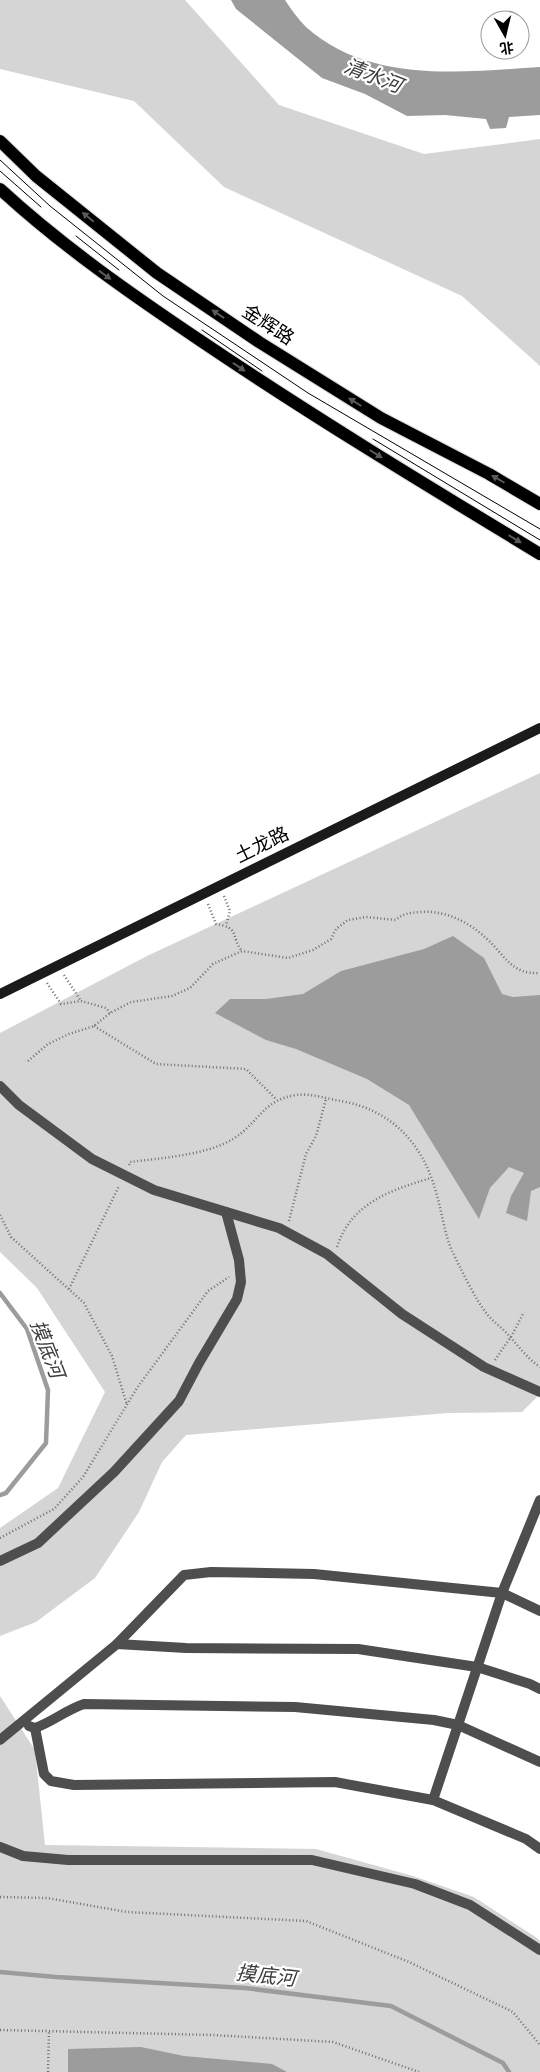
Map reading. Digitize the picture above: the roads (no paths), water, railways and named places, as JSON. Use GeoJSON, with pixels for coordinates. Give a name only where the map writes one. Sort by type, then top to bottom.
{"type":"FeatureCollection","features":[{"type":"Feature","properties":{"kind":"main road","name":"金辉路"},"geometry":{"type":"LineString","coordinates":[[0,141],[36,176],[157,273],[251,337],[381,418],[489,474],[540,504]]}},
{"type":"Feature","properties":{"kind":"main road"},"geometry":{"type":"LineString","coordinates":[[0,189],[28,215],[105,275],[244,370],[420,482],[540,554]]}},
{"type":"Feature","properties":{"kind":"street","name":"土龙路"},"geometry":{"type":"LineString","coordinates":[[0,994],[540,728]]}},
{"type":"Feature","properties":{"kind":"street"},"geometry":{"type":"LineString","coordinates":[[0,1086],[18,1105],[92,1159],[154,1190],[286,1232],[333,1259],[402,1314],[490,1369],[540,1392]]}},
{"type":"Feature","properties":{"kind":"street"},"geometry":{"type":"LineString","coordinates":[[0,1561],[38,1543],[114,1472],[179,1401],[237,1299],[241,1282],[239,1260],[226,1212]]}},
{"type":"Feature","properties":{"kind":"street"},"geometry":{"type":"LineString","coordinates":[[434,1800],[502,1593],[540,1500]]}},
{"type":"Feature","properties":{"kind":"street"},"geometry":{"type":"LineString","coordinates":[[529,1528],[540,1519]]}},
{"type":"Feature","properties":{"kind":"street"},"geometry":{"type":"LineString","coordinates":[[0,1740],[117,1644],[184,1575],[211,1572],[314,1574],[502,1593],[540,1611]]}},
{"type":"Feature","properties":{"kind":"street"},"geometry":{"type":"LineString","coordinates":[[117,1644],[186,1648],[358,1649],[477,1667],[540,1689]]}},
{"type":"Feature","properties":{"kind":"street"},"geometry":{"type":"LineString","coordinates":[[21,1722],[35,1728],[69,1709],[84,1704],[295,1707],[434,1720],[458,1725],[540,1762]]}},
{"type":"Feature","properties":{"kind":"street"},"geometry":{"type":"LineString","coordinates":[[35,1728],[44,1774],[51,1781],[74,1785],[335,1782],[434,1800],[526,1839],[540,1849]]}},
{"type":"Feature","properties":{"kind":"street"},"geometry":{"type":"LineString","coordinates":[[0,1847],[23,1856],[68,1860],[312,1860],[414,1884],[470,1905],[540,1950]]}},
{"type":"Feature","properties":{"kind":"water","name":"清水河"},"geometry":{"type":"Polygon","coordinates":[[[231,0],[285,0],[306,27],[331,45],[359,58],[388,66],[449,72],[540,67],[540,115],[509,117],[506,128],[490,129],[486,119],[445,115],[407,116],[365,94],[322,78],[236,9],[231,0]]]}},
{"type":"Feature","properties":{"kind":"water"},"geometry":{"type":"Polygon","coordinates":[[[453,936],[484,958],[502,994],[513,997],[540,995],[540,1187],[531,1191],[527,1221],[506,1213],[511,1196],[524,1173],[509,1167],[490,1188],[479,1219],[409,1105],[367,1079],[296,1049],[266,1040],[215,1013],[230,999],[266,999],[303,994],[341,971],[424,949],[453,936]]]}},
{"type":"Feature","properties":{"kind":"water"},"geometry":{"type":"Polygon","coordinates":[[[141,2047],[184,2056],[272,2064],[287,2072],[68,2072],[68,2049],[141,2047]]]}},
{"type":"Feature","properties":{"kind":"waterway","name":"摸底河"},"geometry":{"type":"LineString","coordinates":[[0,1293],[27,1329],[48,1390],[46,1443],[6,1493],[0,1495]]}},
{"type":"Feature","properties":{"kind":"waterway","name":"摸底河"},"geometry":{"type":"LineString","coordinates":[[0,1972],[245,1988],[391,2006],[503,2063],[509,2072]]}},
{"type":"Feature","properties":{"kind":"tram line"},"geometry":{"type":"LineString","coordinates":[[0,160],[50,206],[163,296],[308,393],[540,529]]}},
{"type":"Feature","properties":{"kind":"tram line"},"geometry":{"type":"LineString","coordinates":[[0,171],[41,207]]}},
{"type":"Feature","properties":{"kind":"tram line"},"geometry":{"type":"LineString","coordinates":[[76,236],[119,270]]}},
{"type":"Feature","properties":{"kind":"tram line"},"geometry":{"type":"LineString","coordinates":[[202,330],[262,371]]}},
{"type":"Feature","properties":{"kind":"tram line"},"geometry":{"type":"LineString","coordinates":[[373,439],[540,540]]}}]}
